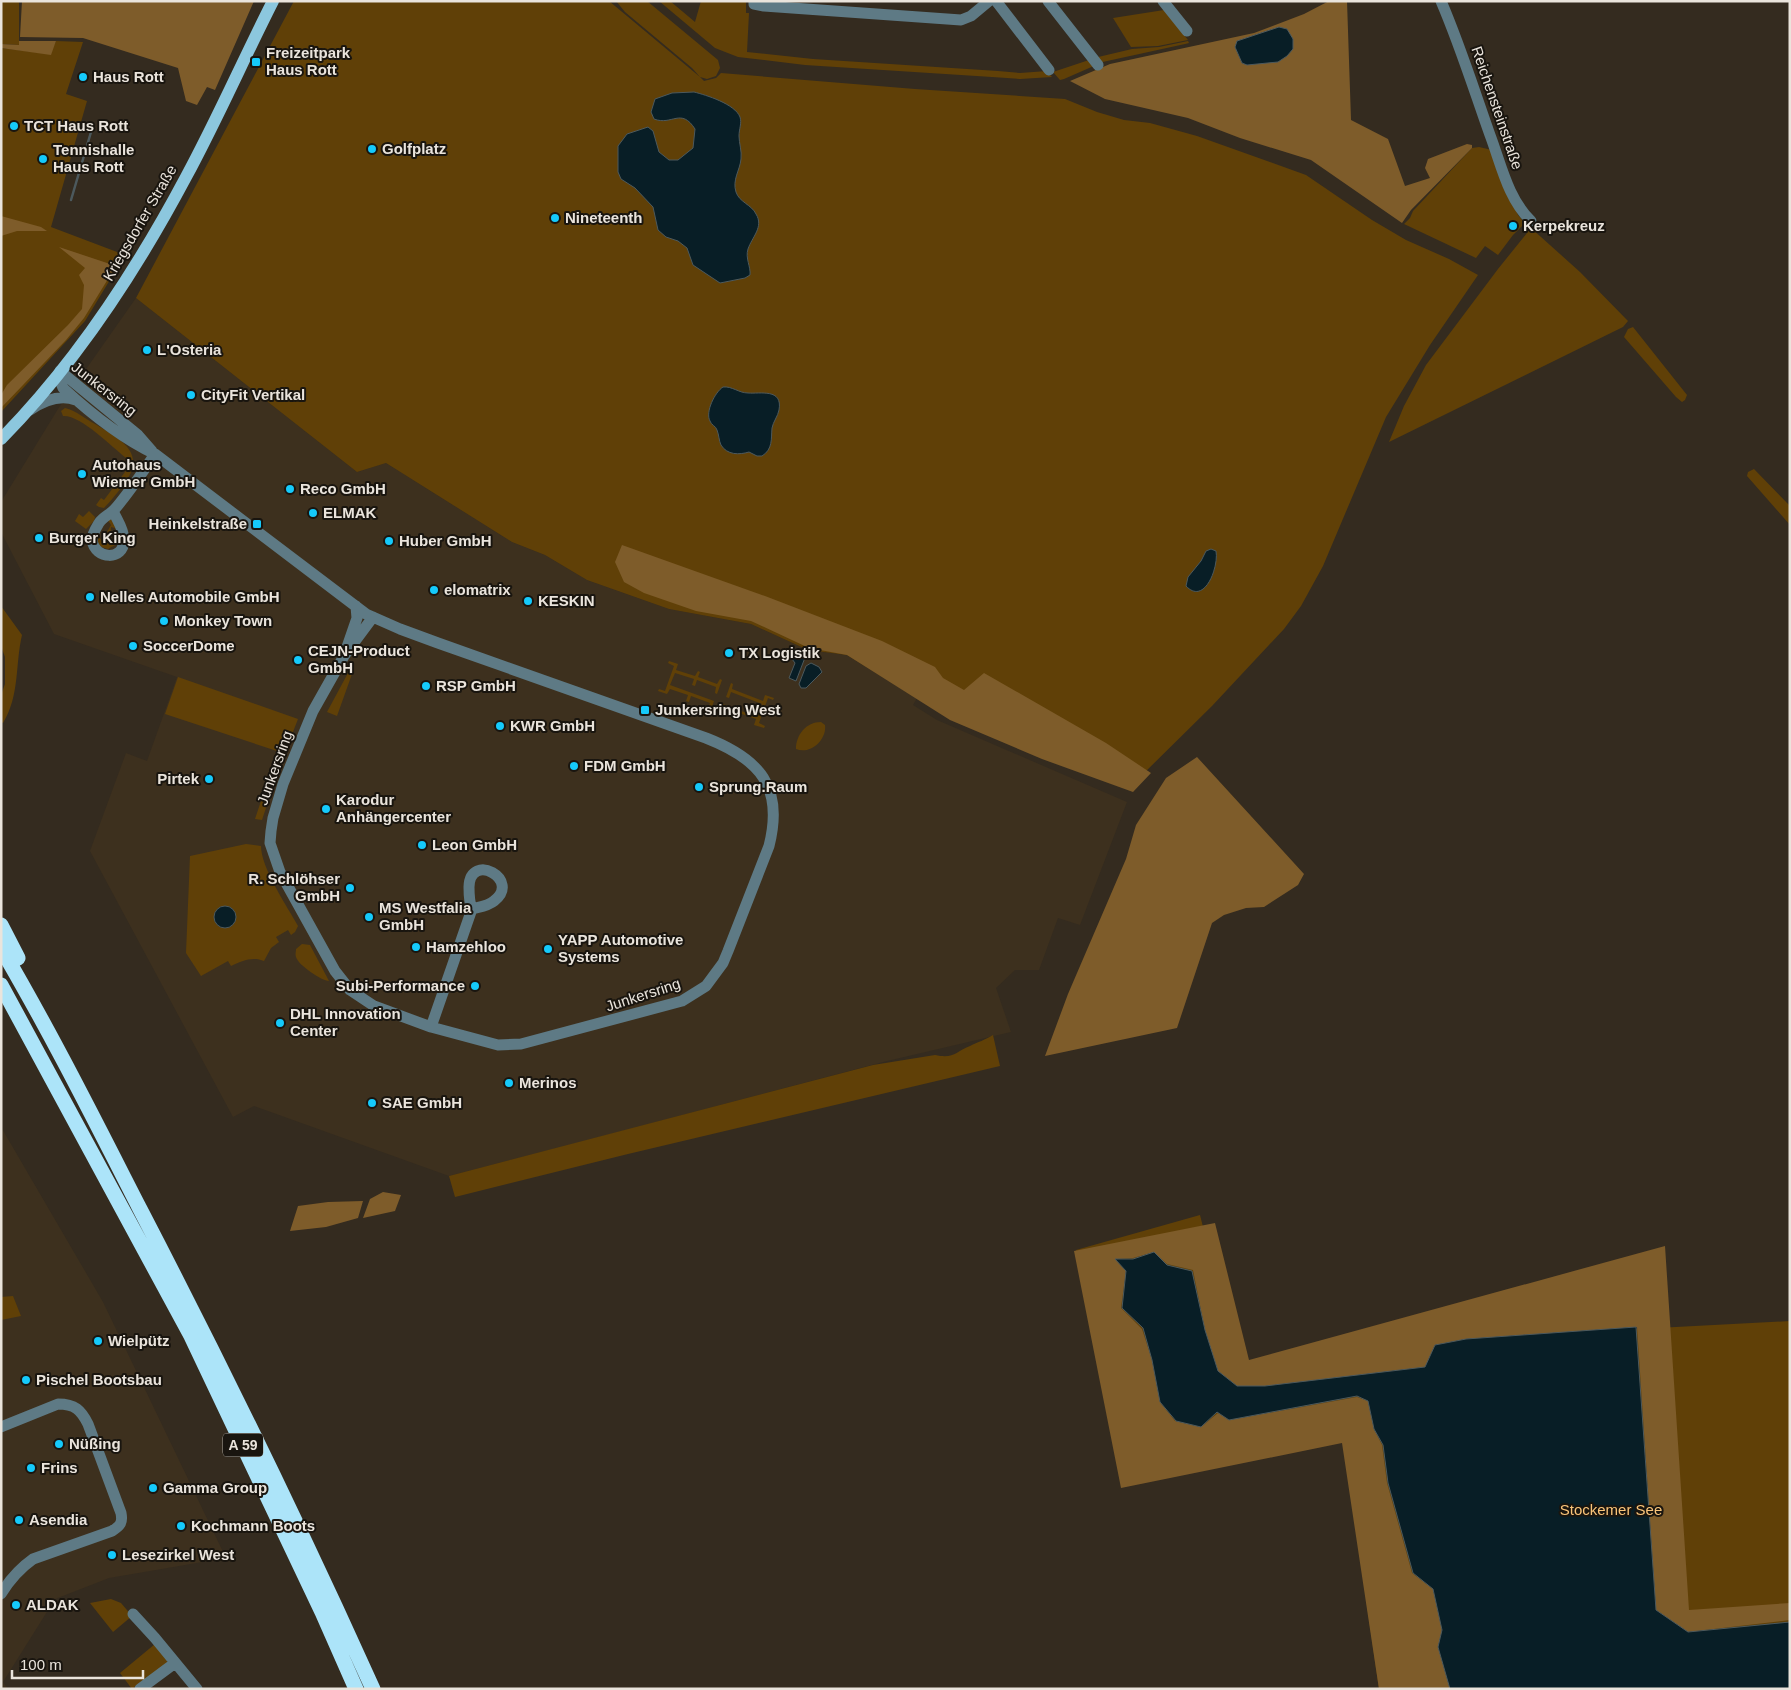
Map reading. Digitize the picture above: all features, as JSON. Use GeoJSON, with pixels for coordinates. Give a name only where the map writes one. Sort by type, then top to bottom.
{"type":"FeatureCollection","features":[{"type":"Feature","properties":{"kind":"highway"},"geometry":{"type":"LineString","coordinates":[[1,925],[20,961],[43,1020]]}},
{"type":"Feature","properties":{"kind":"highway","name":"A 59"},"geometry":{"type":"LineString","coordinates":[[1,948],[43,1020],[203,1329],[373,1689]]}},
{"type":"Feature","properties":{"kind":"highway","name":"A 59"},"geometry":{"type":"LineString","coordinates":[[1,985],[191,1336],[322,1612],[356,1689]]}},
{"type":"Feature","properties":{"kind":"highway"},"geometry":{"type":"LineString","coordinates":[[1,989],[14,1008]]}},
{"type":"Feature","properties":{"kind":"main road","name":"Kriegsdorfer Straße"},"geometry":{"type":"LineString","coordinates":[[1,439],[27,413],[105,311],[167,212],[187,176],[273,1]]}},
{"type":"Feature","properties":{"kind":"street"},"geometry":{"type":"LineString","coordinates":[[754,1],[754,4],[764,6],[960,20],[971,16],[989,1]]}},
{"type":"Feature","properties":{"kind":"street"},"geometry":{"type":"LineString","coordinates":[[996,1],[1049,70]]}},
{"type":"Feature","properties":{"kind":"street"},"geometry":{"type":"LineString","coordinates":[[1048,1],[1098,65]]}},
{"type":"Feature","properties":{"kind":"street"},"geometry":{"type":"LineString","coordinates":[[1163,1],[1187,32]]}},
{"type":"Feature","properties":{"kind":"street","name":"Reichensteinstraße"},"geometry":{"type":"LineString","coordinates":[[1441,1],[1466,61],[1483,115],[1513,196],[1524,214],[1531,221]]}},
{"type":"Feature","properties":{"kind":"street","name":"Junkersring"},"geometry":{"type":"LineString","coordinates":[[60,371],[59,378],[63,388],[123,436],[137,446],[155,454]]}},
{"type":"Feature","properties":{"kind":"street","name":"Junkersring"},"geometry":{"type":"LineString","coordinates":[[60,371],[138,435],[155,454],[373,617],[438,643],[723,745],[746,759],[761,773],[770,790],[774,811],[773,830],[763,863],[723,963],[706,986],[682,1001],[521,1044],[498,1045],[431,1027],[374,1006],[343,983],[280,872],[270,843],[273,818],[283,784],[313,711],[344,656],[373,617]]}},
{"type":"Feature","properties":{"kind":"street","name":"Junkersring"},"geometry":{"type":"LineString","coordinates":[[27,413],[53,399],[67,397],[79,401]]}},
{"type":"Feature","properties":{"kind":"street"},"geometry":{"type":"LineString","coordinates":[[113,511],[155,454]]}},
{"type":"Feature","properties":{"kind":"street","name":"Junkersring"},"geometry":{"type":"LineString","coordinates":[[344,656],[357,618],[356,606]]}},
{"type":"Feature","properties":{"kind":"street"},"geometry":{"type":"LineString","coordinates":[[431,1027],[472,909]]}},
{"type":"Feature","properties":{"kind":"street"},"geometry":{"type":"LineString","coordinates":[[1,1427],[58,1404],[78,1408],[88,1424],[122,1520],[119,1526],[112,1531],[33,1559],[10,1578],[1,1594]]}},
{"type":"Feature","properties":{"kind":"street"},"geometry":{"type":"LineString","coordinates":[[133,1614],[197,1689]]}},
{"type":"Feature","properties":{"kind":"street"},"geometry":{"type":"LineString","coordinates":[[140,1689],[175,1663]]}},
{"type":"Feature","properties":{"kind":"shaded area"},"geometry":{"type":"Polygon","coordinates":[[[22,1],[254,1],[215,90],[207,87],[197,105],[186,101],[178,68],[83,38],[20,37],[22,1]]]}},
{"type":"Feature","properties":{"kind":"shaded area"},"geometry":{"type":"Polygon","coordinates":[[[1329,1],[1347,1],[1351,120],[1388,139],[1405,186],[1430,178],[1425,168],[1428,159],[1467,144],[1472,145],[1472,148],[1411,210],[1402,223],[1311,160],[1240,138],[1188,118],[1105,99],[1070,81],[1110,64],[1254,33],[1304,14],[1329,1]],[[1235,47],[1242,63],[1247,65],[1278,61],[1235,47]]]}},
{"type":"Feature","properties":{"kind":"shaded area"},"geometry":{"type":"Polygon","coordinates":[[[19,41],[56,41],[51,55],[1,48],[1,44],[19,45],[19,41]]]}},
{"type":"Feature","properties":{"kind":"shaded area"},"geometry":{"type":"Polygon","coordinates":[[[1,216],[41,227],[47,231],[17,231],[1,236],[1,216]]]}},
{"type":"Feature","properties":{"kind":"shaded area"},"geometry":{"type":"Polygon","coordinates":[[[59,247],[116,266],[84,318],[66,340],[1,408],[1,395],[7,385],[82,309],[84,285],[79,275],[85,268],[59,247]]]}},
{"type":"Feature","properties":{"kind":"shaded area"},"geometry":{"type":"Polygon","coordinates":[[[136,298],[357,472],[386,463],[512,542],[545,555],[587,580],[669,609],[751,624],[808,650],[847,655],[917,698],[913,705],[937,720],[1127,802],[1080,925],[1058,918],[1039,970],[1015,970],[996,988],[1011,1032],[887,1061],[449,1176],[254,1106],[233,1117],[90,851],[126,753],[147,761],[177,677],[54,634],[1,532],[1,502],[58,409],[136,298]]]}},
{"type":"Feature","properties":{"kind":"shaded area"},"geometry":{"type":"Polygon","coordinates":[[[622,545],[765,596],[882,641],[935,667],[943,678],[964,690],[984,673],[1106,743],[1151,773],[1133,792],[1042,759],[950,720],[847,655],[809,648],[751,621],[696,611],[644,593],[624,582],[615,562],[622,545]]]}},
{"type":"Feature","properties":{"kind":"shaded area"},"geometry":{"type":"Polygon","coordinates":[[[1197,757],[1304,874],[1298,885],[1264,907],[1246,908],[1224,915],[1212,923],[1177,1028],[1045,1056],[1068,994],[1126,859],[1136,825],[1166,778],[1197,757]]]}},
{"type":"Feature","properties":{"kind":"shaded area"},"geometry":{"type":"Polygon","coordinates":[[[1,1127],[103,1302],[226,1558],[109,1578],[55,1599],[3,1682],[8,1689],[1,1689],[1,1127]]]}},
{"type":"Feature","properties":{"kind":"shaded area"},"geometry":{"type":"Polygon","coordinates":[[[383,1192],[401,1195],[395,1211],[363,1218],[370,1199],[383,1192]]]}},
{"type":"Feature","properties":{"kind":"shaded area"},"geometry":{"type":"Polygon","coordinates":[[[363,1201],[358,1218],[326,1227],[290,1231],[298,1206],[328,1202],[363,1201]]]}},
{"type":"Feature","properties":{"kind":"shaded area"},"geometry":{"type":"Polygon","coordinates":[[[1215,1223],[1249,1360],[1665,1246],[1689,1610],[1790,1603],[1790,1620],[1688,1632],[1656,1610],[1637,1327],[1466,1339],[1435,1345],[1425,1367],[1265,1386],[1237,1386],[1218,1372],[1205,1330],[1193,1270],[1167,1264],[1154,1252],[1133,1258],[1115,1259],[1126,1271],[1121,1308],[1142,1329],[1152,1360],[1160,1402],[1175,1421],[1201,1427],[1218,1413],[1229,1420],[1357,1397],[1368,1401],[1374,1429],[1382,1445],[1387,1483],[1412,1573],[1433,1589],[1442,1630],[1438,1647],[1450,1689],[1379,1689],[1342,1443],[1121,1488],[1074,1251],[1215,1223]]]}},
{"type":"Feature","properties":{"kind":"green space"},"geometry":{"type":"Polygon","coordinates":[[[1,1],[19,1],[19,45],[1,44],[1,1]]]}},
{"type":"Feature","properties":{"kind":"green space"},"geometry":{"type":"Polygon","coordinates":[[[294,1],[609,1],[704,81],[716,78],[721,73],[1065,99],[1097,112],[1124,120],[1150,123],[1197,136],[1306,175],[1372,220],[1406,240],[1449,259],[1478,275],[1430,345],[1386,417],[1323,566],[1301,606],[1284,629],[1212,706],[1137,780],[917,698],[847,655],[808,650],[751,624],[669,609],[587,580],[545,555],[512,542],[386,463],[357,472],[136,298],[294,1]]]}},
{"type":"Feature","properties":{"kind":"green space"},"geometry":{"type":"Polygon","coordinates":[[[616,1],[647,1],[718,60],[720,68],[716,76],[707,79],[700,77],[692,68],[625,12],[616,1]]]}},
{"type":"Feature","properties":{"kind":"green space"},"geometry":{"type":"Polygon","coordinates":[[[659,1],[670,1],[695,22],[701,1],[746,1],[746,13],[749,13],[747,52],[813,59],[1020,73],[1047,71],[1052,77],[1020,79],[805,65],[738,57],[715,48],[659,1]]]}},
{"type":"Feature","properties":{"kind":"green space"},"geometry":{"type":"Polygon","coordinates":[[[1164,10],[1188,40],[1158,46],[1131,47],[1113,18],[1164,10]]]}},
{"type":"Feature","properties":{"kind":"green space"},"geometry":{"type":"Polygon","coordinates":[[[56,41],[83,42],[66,94],[87,101],[51,227],[125,255],[85,321],[1,412],[1,48],[50,54],[56,41]]]}},
{"type":"Feature","properties":{"kind":"green space"},"geometry":{"type":"Polygon","coordinates":[[[1188,41],[1189,43],[1098,63],[1094,58],[1132,49],[1159,47],[1188,41]]]}},
{"type":"Feature","properties":{"kind":"green space"},"geometry":{"type":"Polygon","coordinates":[[[1092,59],[1096,65],[1064,79],[1060,80],[1053,72],[1092,59]]]}},
{"type":"Feature","properties":{"kind":"green space"},"geometry":{"type":"Polygon","coordinates":[[[1479,147],[1492,150],[1518,215],[1525,223],[1498,255],[1485,246],[1476,258],[1404,224],[1410,218],[1413,211],[1472,148],[1479,147]]]}},
{"type":"Feature","properties":{"kind":"green space"},"geometry":{"type":"Polygon","coordinates":[[[1531,228],[1580,272],[1628,321],[1623,327],[1389,442],[1404,406],[1426,365],[1531,228]]]}},
{"type":"Feature","properties":{"kind":"green space"},"geometry":{"type":"Polygon","coordinates":[[[1633,327],[1687,395],[1685,400],[1682,402],[1676,397],[1624,337],[1628,329],[1633,327]]]}},
{"type":"Feature","properties":{"kind":"green space"},"geometry":{"type":"Polygon","coordinates":[[[65,408],[77,413],[115,436],[129,449],[133,457],[133,466],[129,476],[104,508],[96,505],[101,498],[104,500],[125,472],[127,468],[126,458],[87,426],[70,417],[63,416],[61,411],[65,408]]]}},
{"type":"Feature","properties":{"kind":"green space"},"geometry":{"type":"Polygon","coordinates":[[[1754,469],[1790,506],[1790,525],[1747,476],[1748,472],[1754,469]]]}},
{"type":"Feature","properties":{"kind":"green space"},"geometry":{"type":"Polygon","coordinates":[[[89,511],[95,517],[94,521],[86,529],[75,521],[79,514],[83,517],[89,511]]]}},
{"type":"Feature","properties":{"kind":"green space"},"geometry":{"type":"Polygon","coordinates":[[[110,518],[118,529],[111,527],[110,541],[117,544],[108,549],[101,547],[98,543],[98,536],[102,541],[111,525],[107,519],[110,518]]]}},
{"type":"Feature","properties":{"kind":"green space"},"geometry":{"type":"Polygon","coordinates":[[[1,606],[22,635],[15,691],[3,723],[1,722],[1,695],[5,684],[5,657],[1,646],[1,606]]]}},
{"type":"Feature","properties":{"kind":"green space"},"geometry":{"type":"Polygon","coordinates":[[[669,661],[678,664],[676,670],[695,676],[698,671],[700,672],[698,677],[717,684],[720,679],[722,680],[717,694],[715,693],[716,687],[697,680],[695,686],[692,685],[694,679],[675,673],[670,685],[714,701],[711,710],[708,709],[710,703],[691,696],[689,702],[686,701],[688,695],[670,689],[667,694],[658,691],[659,689],[665,691],[674,666],[668,663],[669,661]]]}},
{"type":"Feature","properties":{"kind":"green space"},"geometry":{"type":"Polygon","coordinates":[[[348,673],[352,674],[337,716],[327,712],[348,673]]]}},
{"type":"Feature","properties":{"kind":"green space"},"geometry":{"type":"Polygon","coordinates":[[[178,677],[298,719],[286,750],[277,751],[165,714],[178,677]]]}},
{"type":"Feature","properties":{"kind":"green space"},"geometry":{"type":"Polygon","coordinates":[[[731,683],[733,684],[732,689],[763,701],[765,695],[774,698],[773,700],[768,698],[759,723],[765,726],[764,728],[754,725],[756,719],[725,708],[723,714],[720,713],[723,704],[757,717],[762,704],[731,692],[729,698],[726,697],[731,683]]]}},
{"type":"Feature","properties":{"kind":"green space"},"geometry":{"type":"Polygon","coordinates":[[[821,722],[825,725],[825,731],[820,741],[807,750],[796,749],[796,744],[803,730],[811,724],[821,722]]]}},
{"type":"Feature","properties":{"kind":"green space"},"geometry":{"type":"Polygon","coordinates":[[[275,759],[280,765],[262,820],[255,819],[275,759]]]}},
{"type":"Feature","properties":{"kind":"green space"},"geometry":{"type":"Polygon","coordinates":[[[246,844],[261,846],[265,865],[270,876],[298,926],[291,935],[288,930],[276,937],[279,942],[271,948],[264,961],[251,959],[231,966],[228,961],[201,976],[186,953],[190,856],[246,844]]]}},
{"type":"Feature","properties":{"kind":"green space"},"geometry":{"type":"Polygon","coordinates":[[[302,944],[310,945],[329,981],[311,972],[298,960],[296,949],[302,944]]]}},
{"type":"Feature","properties":{"kind":"green space"},"geometry":{"type":"Polygon","coordinates":[[[993,1035],[1000,1066],[455,1197],[449,1176],[873,1065],[935,1055],[946,1056],[954,1054],[993,1035]]]}},
{"type":"Feature","properties":{"kind":"green space","name":"Stockemer See"},"geometry":{"type":"Polygon","coordinates":[[[1200,1215],[1238,1366],[1407,1341],[1790,1321],[1790,1689],[1379,1689],[1343,1439],[1128,1485],[1076,1250],[1200,1215]]]}},
{"type":"Feature","properties":{"kind":"green space"},"geometry":{"type":"Polygon","coordinates":[[[13,1296],[21,1316],[1,1320],[1,1297],[13,1296]]]}},
{"type":"Feature","properties":{"kind":"green space"},"geometry":{"type":"Polygon","coordinates":[[[111,1599],[121,1603],[132,1616],[113,1632],[90,1603],[111,1599]]]}},
{"type":"Feature","properties":{"kind":"green space"},"geometry":{"type":"Polygon","coordinates":[[[155,1644],[167,1660],[167,1664],[132,1689],[120,1673],[155,1644]]]}},
{"type":"Feature","properties":{"kind":"water"},"geometry":{"type":"Polygon","coordinates":[[[1279,27],[1287,29],[1293,39],[1293,49],[1287,56],[1278,62],[1247,65],[1242,63],[1235,47],[1237,41],[1279,27]]]}},
{"type":"Feature","properties":{"kind":"water"},"geometry":{"type":"Polygon","coordinates":[[[694,92],[726,104],[737,112],[740,117],[741,159],[735,188],[740,198],[752,208],[759,223],[748,249],[747,256],[750,275],[745,278],[720,283],[693,265],[687,248],[678,241],[666,237],[658,230],[653,207],[635,188],[621,179],[618,172],[618,146],[627,134],[648,127],[653,131],[659,152],[669,160],[678,160],[693,148],[695,129],[690,123],[681,118],[660,121],[654,119],[651,112],[655,99],[672,93],[694,92]]]}},
{"type":"Feature","properties":{"kind":"water"},"geometry":{"type":"Polygon","coordinates":[[[723,387],[745,393],[770,394],[778,398],[779,410],[773,426],[771,444],[762,456],[749,452],[737,454],[726,451],[721,445],[716,429],[711,424],[709,413],[714,398],[723,387]]]}},
{"type":"Feature","properties":{"kind":"water"},"geometry":{"type":"Polygon","coordinates":[[[1211,549],[1216,551],[1213,574],[1205,588],[1193,591],[1186,586],[1188,577],[1201,561],[1206,551],[1211,549]]]}},
{"type":"Feature","properties":{"kind":"water"},"geometry":{"type":"Polygon","coordinates":[[[797,649],[805,652],[806,655],[796,681],[789,678],[795,663],[789,655],[791,650],[797,649]]]}},
{"type":"Feature","properties":{"kind":"water"},"geometry":{"type":"Polygon","coordinates":[[[811,663],[819,667],[822,672],[806,688],[801,688],[799,684],[806,666],[811,663]]]}},
{"type":"Feature","properties":{"kind":"water"},"geometry":{"type":"Polygon","coordinates":[[[225,906],[233,909],[236,917],[233,925],[225,928],[217,925],[214,917],[217,909],[225,906]]]}},
{"type":"Feature","properties":{"kind":"water","name":"Stockemer See"},"geometry":{"type":"Polygon","coordinates":[[[1154,1252],[1167,1265],[1192,1271],[1205,1330],[1218,1371],[1237,1386],[1265,1386],[1425,1367],[1435,1345],[1466,1339],[1636,1327],[1656,1610],[1688,1632],[1790,1622],[1790,1689],[1450,1689],[1438,1647],[1442,1630],[1433,1589],[1413,1573],[1388,1483],[1383,1445],[1374,1429],[1368,1401],[1357,1396],[1229,1420],[1217,1412],[1201,1427],[1176,1421],[1160,1402],[1152,1360],[1143,1328],[1122,1308],[1126,1271],[1115,1259],[1133,1259],[1154,1252]]]}},
{"type":"Feature","properties":{"kind":"waterway"},"geometry":{"type":"LineString","coordinates":[[71,200],[91,132]]}},
{"type":"Feature","properties":{"kind":"place","name":"Freizeitpark Haus Rott"},"geometry":{"type":"Point","coordinates":[256,62]}},
{"type":"Feature","properties":{"kind":"place","name":"Haus Rott"},"geometry":{"type":"Point","coordinates":[83,77]}},
{"type":"Feature","properties":{"kind":"place","name":"TCT Haus Rott"},"geometry":{"type":"Point","coordinates":[14,126]}},
{"type":"Feature","properties":{"kind":"place","name":"Golfplatz"},"geometry":{"type":"Point","coordinates":[372,149]}},
{"type":"Feature","properties":{"kind":"place","name":"Tennishalle Haus Rott"},"geometry":{"type":"Point","coordinates":[43,159]}},
{"type":"Feature","properties":{"kind":"place","name":"Nineteenth"},"geometry":{"type":"Point","coordinates":[555,218]}},
{"type":"Feature","properties":{"kind":"place","name":"Kerpekreuz"},"geometry":{"type":"Point","coordinates":[1513,226]}},
{"type":"Feature","properties":{"kind":"place","name":"L'Osteria"},"geometry":{"type":"Point","coordinates":[147,350]}},
{"type":"Feature","properties":{"kind":"place","name":"CityFit Vertikal"},"geometry":{"type":"Point","coordinates":[191,395]}},
{"type":"Feature","properties":{"kind":"place","name":"Autohaus Wiemer GmbH"},"geometry":{"type":"Point","coordinates":[82,474]}},
{"type":"Feature","properties":{"kind":"place","name":"Reco GmbH"},"geometry":{"type":"Point","coordinates":[290,489]}},
{"type":"Feature","properties":{"kind":"place","name":"ELMAK"},"geometry":{"type":"Point","coordinates":[313,513]}},
{"type":"Feature","properties":{"kind":"place","name":"Heinkelstraße"},"geometry":{"type":"Point","coordinates":[257,524]}},
{"type":"Feature","properties":{"kind":"place","name":"Burger King"},"geometry":{"type":"Point","coordinates":[39,538]}},
{"type":"Feature","properties":{"kind":"place","name":"Huber GmbH"},"geometry":{"type":"Point","coordinates":[389,541]}},
{"type":"Feature","properties":{"kind":"place","name":"elomatrix"},"geometry":{"type":"Point","coordinates":[434,590]}},
{"type":"Feature","properties":{"kind":"place","name":"Nelles Automobile GmbH"},"geometry":{"type":"Point","coordinates":[90,597]}},
{"type":"Feature","properties":{"kind":"place","name":"KESKIN"},"geometry":{"type":"Point","coordinates":[528,601]}},
{"type":"Feature","properties":{"kind":"place","name":"Monkey Town"},"geometry":{"type":"Point","coordinates":[164,621]}},
{"type":"Feature","properties":{"kind":"place","name":"SoccerDome"},"geometry":{"type":"Point","coordinates":[133,646]}},
{"type":"Feature","properties":{"kind":"place","name":"TX Logistik"},"geometry":{"type":"Point","coordinates":[729,653]}},
{"type":"Feature","properties":{"kind":"place","name":"CEJN-Product GmbH"},"geometry":{"type":"Point","coordinates":[298,660]}},
{"type":"Feature","properties":{"kind":"place","name":"RSP GmbH"},"geometry":{"type":"Point","coordinates":[426,686]}},
{"type":"Feature","properties":{"kind":"place","name":"Junkersring West"},"geometry":{"type":"Point","coordinates":[645,710]}},
{"type":"Feature","properties":{"kind":"place","name":"KWR GmbH"},"geometry":{"type":"Point","coordinates":[500,726]}},
{"type":"Feature","properties":{"kind":"place","name":"FDM GmbH"},"geometry":{"type":"Point","coordinates":[574,766]}},
{"type":"Feature","properties":{"kind":"place","name":"Pirtek"},"geometry":{"type":"Point","coordinates":[209,779]}},
{"type":"Feature","properties":{"kind":"place","name":"Sprung.Raum"},"geometry":{"type":"Point","coordinates":[699,787]}},
{"type":"Feature","properties":{"kind":"place","name":"Karodur Anhängercenter"},"geometry":{"type":"Point","coordinates":[326,809]}},
{"type":"Feature","properties":{"kind":"place","name":"Leon GmbH"},"geometry":{"type":"Point","coordinates":[422,845]}},
{"type":"Feature","properties":{"kind":"place","name":"R. Schlöhser GmbH"},"geometry":{"type":"Point","coordinates":[350,888]}},
{"type":"Feature","properties":{"kind":"place","name":"MS Westfalia GmbH"},"geometry":{"type":"Point","coordinates":[369,917]}},
{"type":"Feature","properties":{"kind":"place","name":"Hamzehloo"},"geometry":{"type":"Point","coordinates":[416,947]}},
{"type":"Feature","properties":{"kind":"place","name":"YAPP Automotive Systems"},"geometry":{"type":"Point","coordinates":[548,949]}},
{"type":"Feature","properties":{"kind":"place","name":"Subi-Performance"},"geometry":{"type":"Point","coordinates":[475,986]}},
{"type":"Feature","properties":{"kind":"place","name":"DHL Innovation Center"},"geometry":{"type":"Point","coordinates":[280,1023]}},
{"type":"Feature","properties":{"kind":"place","name":"Merinos"},"geometry":{"type":"Point","coordinates":[509,1083]}},
{"type":"Feature","properties":{"kind":"place","name":"SAE GmbH"},"geometry":{"type":"Point","coordinates":[372,1103]}},
{"type":"Feature","properties":{"kind":"place","name":"Wielpütz"},"geometry":{"type":"Point","coordinates":[98,1341]}},
{"type":"Feature","properties":{"kind":"place","name":"Pischel Bootsbau"},"geometry":{"type":"Point","coordinates":[26,1380]}},
{"type":"Feature","properties":{"kind":"place","name":"Nüßing"},"geometry":{"type":"Point","coordinates":[59,1444]}},
{"type":"Feature","properties":{"kind":"place","name":"Frins"},"geometry":{"type":"Point","coordinates":[31,1468]}},
{"type":"Feature","properties":{"kind":"place","name":"Gamma Group"},"geometry":{"type":"Point","coordinates":[153,1488]}},
{"type":"Feature","properties":{"kind":"place","name":"Asendia"},"geometry":{"type":"Point","coordinates":[19,1520]}},
{"type":"Feature","properties":{"kind":"place","name":"Kochmann Boots"},"geometry":{"type":"Point","coordinates":[181,1526]}},
{"type":"Feature","properties":{"kind":"place","name":"Lesezirkel West"},"geometry":{"type":"Point","coordinates":[112,1555]}},
{"type":"Feature","properties":{"kind":"place","name":"ALDAK"},"geometry":{"type":"Point","coordinates":[16,1605]}}]}
